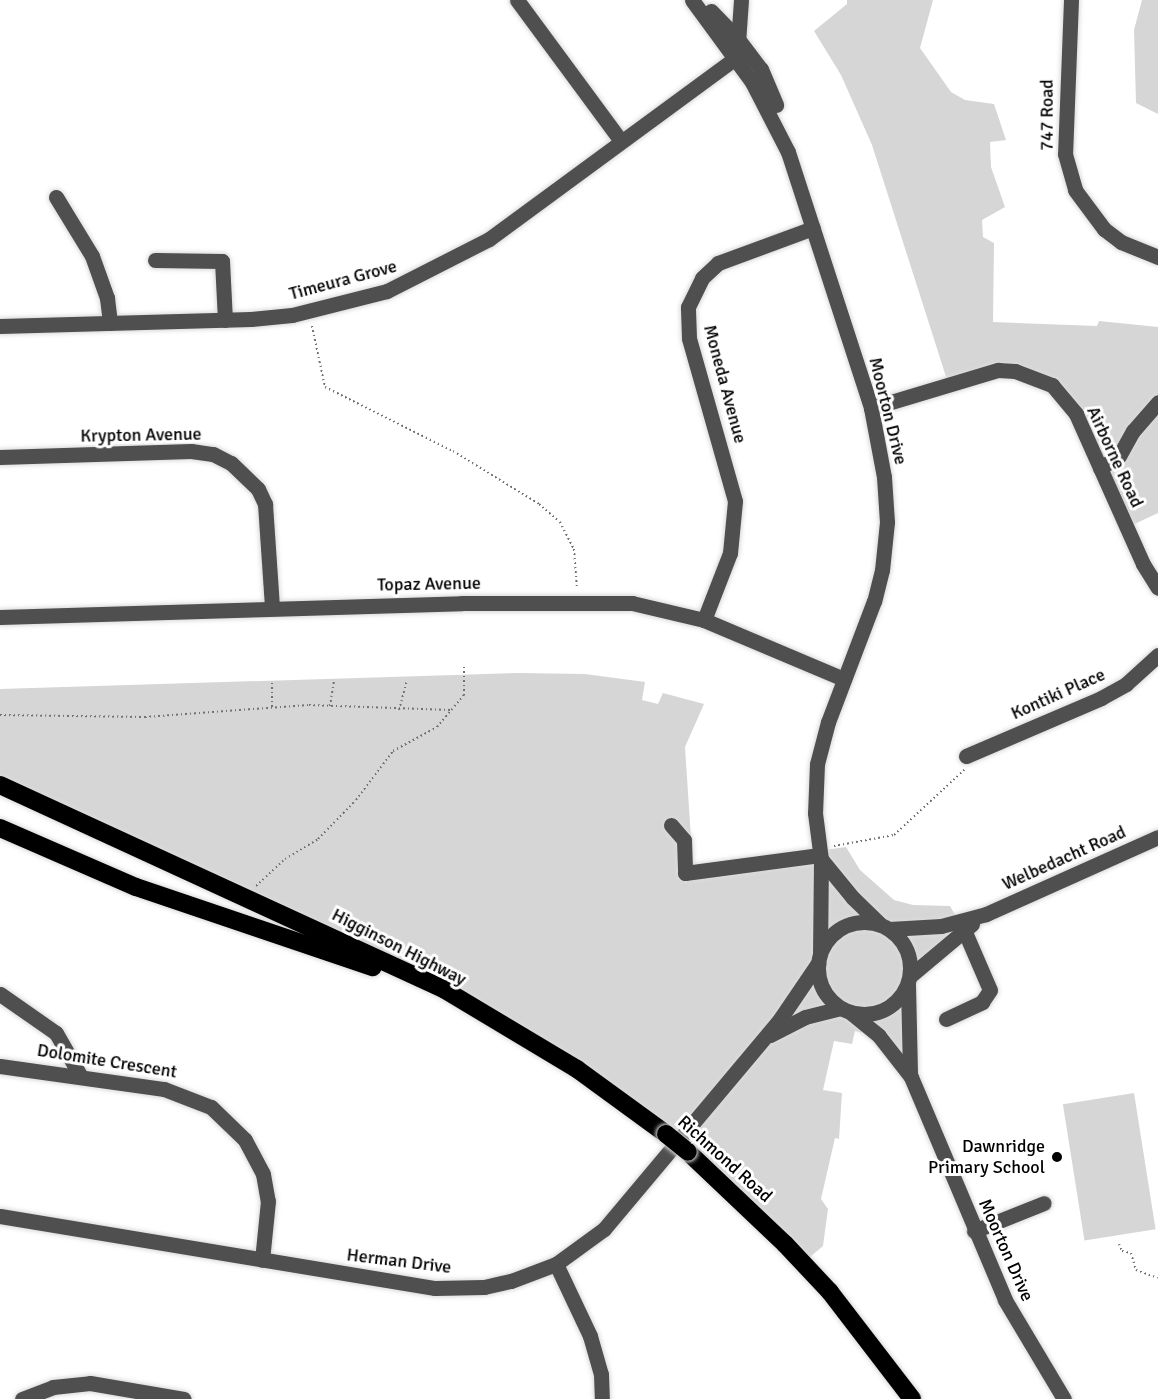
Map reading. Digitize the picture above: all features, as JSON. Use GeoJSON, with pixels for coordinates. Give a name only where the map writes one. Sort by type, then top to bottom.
{"type":"FeatureCollection","features":[{"type":"Feature","properties":{"kind":"highway","name":"Higginson Highway"},"geometry":{"type":"LineString","coordinates":[[0,785],[426,980],[463,1003]]}},
{"type":"Feature","properties":{"kind":"highway","name":"Higginson Highway"},"geometry":{"type":"LineString","coordinates":[[0,828],[136,887],[307,943],[463,1003]]}},
{"type":"Feature","properties":{"kind":"highway","name":"Richmond Road"},"geometry":{"type":"LineString","coordinates":[[463,1003],[577,1069],[688,1152],[786,1244],[866,1336],[912,1399]]}},
{"type":"Feature","properties":{"kind":"street"},"geometry":{"type":"LineString","coordinates":[[517,0],[621,141]]}},
{"type":"Feature","properties":{"kind":"street","name":"Moorton Drive"},"geometry":{"type":"LineString","coordinates":[[692,0],[735,58],[781,136],[871,408],[884,477],[885,542],[874,601],[844,679],[817,764],[815,813],[821,857],[819,958]]}},
{"type":"Feature","properties":{"kind":"street"},"geometry":{"type":"LineString","coordinates":[[703,0],[761,69],[783,119],[781,136]]}},
{"type":"Feature","properties":{"kind":"street"},"geometry":{"type":"LineString","coordinates":[[738,39],[741,0]]}},
{"type":"Feature","properties":{"kind":"street","name":"747 Road"},"geometry":{"type":"LineString","coordinates":[[1071,0],[1065,154],[1075,190],[1104,229],[1121,242],[1158,257]]}},
{"type":"Feature","properties":{"kind":"street","name":"Timeura Grove"},"geometry":{"type":"LineString","coordinates":[[0,326],[225,320],[309,311],[387,291],[453,261],[489,239],[735,58]]}},
{"type":"Feature","properties":{"kind":"street"},"geometry":{"type":"LineString","coordinates":[[56,197],[92,256],[107,298],[110,323]]}},
{"type":"Feature","properties":{"kind":"street","name":"Moneda Avenue"},"geometry":{"type":"LineString","coordinates":[[704,620],[732,545],[735,501],[689,338],[688,307],[702,278],[718,262],[813,228]]}},
{"type":"Feature","properties":{"kind":"street"},"geometry":{"type":"LineString","coordinates":[[155,260],[222,261],[225,320]]}},
{"type":"Feature","properties":{"kind":"street","name":"Airborne Road"},"geometry":{"type":"LineString","coordinates":[[871,408],[981,374],[1015,370],[1052,385],[1076,414],[1143,564],[1158,588]]}},
{"type":"Feature","properties":{"kind":"street"},"geometry":{"type":"LineString","coordinates":[[1100,468],[1119,456],[1133,431],[1158,402]]}},
{"type":"Feature","properties":{"kind":"street","name":"Krypton Avenue"},"geometry":{"type":"LineString","coordinates":[[0,458],[191,451],[213,454],[231,463],[258,489],[265,504],[272,608]]}},
{"type":"Feature","properties":{"kind":"street","name":"Topaz Avenue"},"geometry":{"type":"LineString","coordinates":[[0,617],[578,601],[632,603],[704,620],[844,679]]}},
{"type":"Feature","properties":{"kind":"street","name":"Kontiki Place"},"geometry":{"type":"LineString","coordinates":[[966,756],[1101,698],[1126,684],[1158,655]]}},
{"type":"Feature","properties":{"kind":"street"},"geometry":{"type":"LineString","coordinates":[[671,825],[684,840],[685,873],[821,857],[853,898],[885,927],[907,950],[909,981],[899,1000],[885,1010],[868,1014],[845,1011],[823,989],[819,958],[830,937],[844,926],[863,922],[885,927]]}},
{"type":"Feature","properties":{"kind":"street","name":"Welbedacht Road"},"geometry":{"type":"LineString","coordinates":[[885,927],[941,926],[986,914],[1158,837]]}},
{"type":"Feature","properties":{"kind":"street","name":"Welbedacht Road"},"geometry":{"type":"LineString","coordinates":[[909,981],[964,930],[986,914]]}},
{"type":"Feature","properties":{"kind":"street"},"geometry":{"type":"LineString","coordinates":[[946,1018],[982,1002],[990,990],[964,930]]}},
{"type":"Feature","properties":{"kind":"street","name":"Herman Drive"},"geometry":{"type":"LineString","coordinates":[[0,1216],[379,1280],[461,1289],[511,1281],[555,1264],[604,1229],[765,1037],[819,958]]}},
{"type":"Feature","properties":{"kind":"street","name":"Moorton Drive"},"geometry":{"type":"LineString","coordinates":[[909,981],[911,1077]]}},
{"type":"Feature","properties":{"kind":"street"},"geometry":{"type":"LineString","coordinates":[[0,993],[56,1033],[80,1075]]}},
{"type":"Feature","properties":{"kind":"street","name":"Moorton Drive"},"geometry":{"type":"LineString","coordinates":[[845,1011],[879,1036],[911,1077],[1005,1300],[1064,1399]]}},
{"type":"Feature","properties":{"kind":"street","name":"Herman Drive"},"geometry":{"type":"LineString","coordinates":[[765,1037],[805,1017],[845,1011]]}},
{"type":"Feature","properties":{"kind":"street","name":"Dolomite Crescent"},"geometry":{"type":"LineString","coordinates":[[0,1066],[80,1075],[182,1093],[211,1107],[236,1128],[253,1153],[265,1183],[267,1208],[262,1260]]}},
{"type":"Feature","properties":{"kind":"street"},"geometry":{"type":"LineString","coordinates":[[974,1231],[1044,1203]]}},
{"type":"Feature","properties":{"kind":"street"},"geometry":{"type":"LineString","coordinates":[[555,1264],[591,1336],[601,1374],[602,1399]]}},
{"type":"Feature","properties":{"kind":"street"},"geometry":{"type":"LineString","coordinates":[[22,1399],[53,1387],[90,1383],[184,1399]]}},
{"type":"Feature","properties":{"kind":"path"},"geometry":{"type":"LineString","coordinates":[[309,311],[325,387],[453,451],[539,504],[560,522],[574,549],[578,601]]}},
{"type":"Feature","properties":{"kind":"path"},"geometry":{"type":"LineString","coordinates":[[245,896],[285,859],[318,839],[356,800],[393,751],[427,734],[451,711],[464,695],[465,664]]}},
{"type":"Feature","properties":{"kind":"path"},"geometry":{"type":"LineString","coordinates":[[399,710],[407,680]]}},
{"type":"Feature","properties":{"kind":"path"},"geometry":{"type":"LineString","coordinates":[[330,706],[334,681]]}},
{"type":"Feature","properties":{"kind":"path"},"geometry":{"type":"LineString","coordinates":[[272,683],[272,707]]}},
{"type":"Feature","properties":{"kind":"path"},"geometry":{"type":"LineString","coordinates":[[0,716],[103,718],[207,714],[272,707],[330,706],[451,711]]}},
{"type":"Feature","properties":{"kind":"path"},"geometry":{"type":"LineString","coordinates":[[841,845],[894,835],[958,777],[966,768],[966,756]]}},
{"type":"Feature","properties":{"kind":"path"},"geometry":{"type":"LineString","coordinates":[[1119,1245],[1122,1251],[1131,1253],[1136,1270],[1158,1278]]}},
{"type":"Feature","properties":{"kind":"shaded area"},"geometry":{"type":"Polygon","coordinates":[[[847,0],[933,0],[920,48],[951,92],[965,100],[994,104],[1006,140],[990,142],[991,167],[1005,207],[982,220],[983,237],[994,243],[993,322],[1097,326],[1099,321],[1158,327],[1158,513],[1126,528],[1063,396],[1015,370],[948,383],[872,145],[841,75],[814,31],[847,4],[847,0]]]}},
{"type":"Feature","properties":{"kind":"shaded area"},"geometry":{"type":"Polygon","coordinates":[[[1142,0],[1158,0],[1158,114],[1136,103],[1134,30],[1142,0]]]}},
{"type":"Feature","properties":{"kind":"shaded area"},"geometry":{"type":"Polygon","coordinates":[[[518,673],[585,674],[645,682],[642,700],[658,704],[663,693],[704,704],[685,747],[693,869],[846,847],[860,870],[894,900],[913,905],[950,906],[964,931],[911,977],[911,1078],[879,1036],[855,1031],[852,1044],[834,1041],[823,1090],[842,1093],[839,1139],[835,1138],[821,1199],[828,1209],[823,1246],[804,1262],[735,1193],[524,1034],[0,783],[0,689],[518,673]]]}},
{"type":"Feature","properties":{"kind":"shaded area"},"geometry":{"type":"Polygon","coordinates":[[[1134,1093],[1156,1229],[1084,1241],[1063,1104],[1134,1093]]]}},
{"type":"Feature","properties":{"kind":"place","name":"Dawnridge Primary School"},"geometry":{"type":"Point","coordinates":[1057,1157]}}]}
